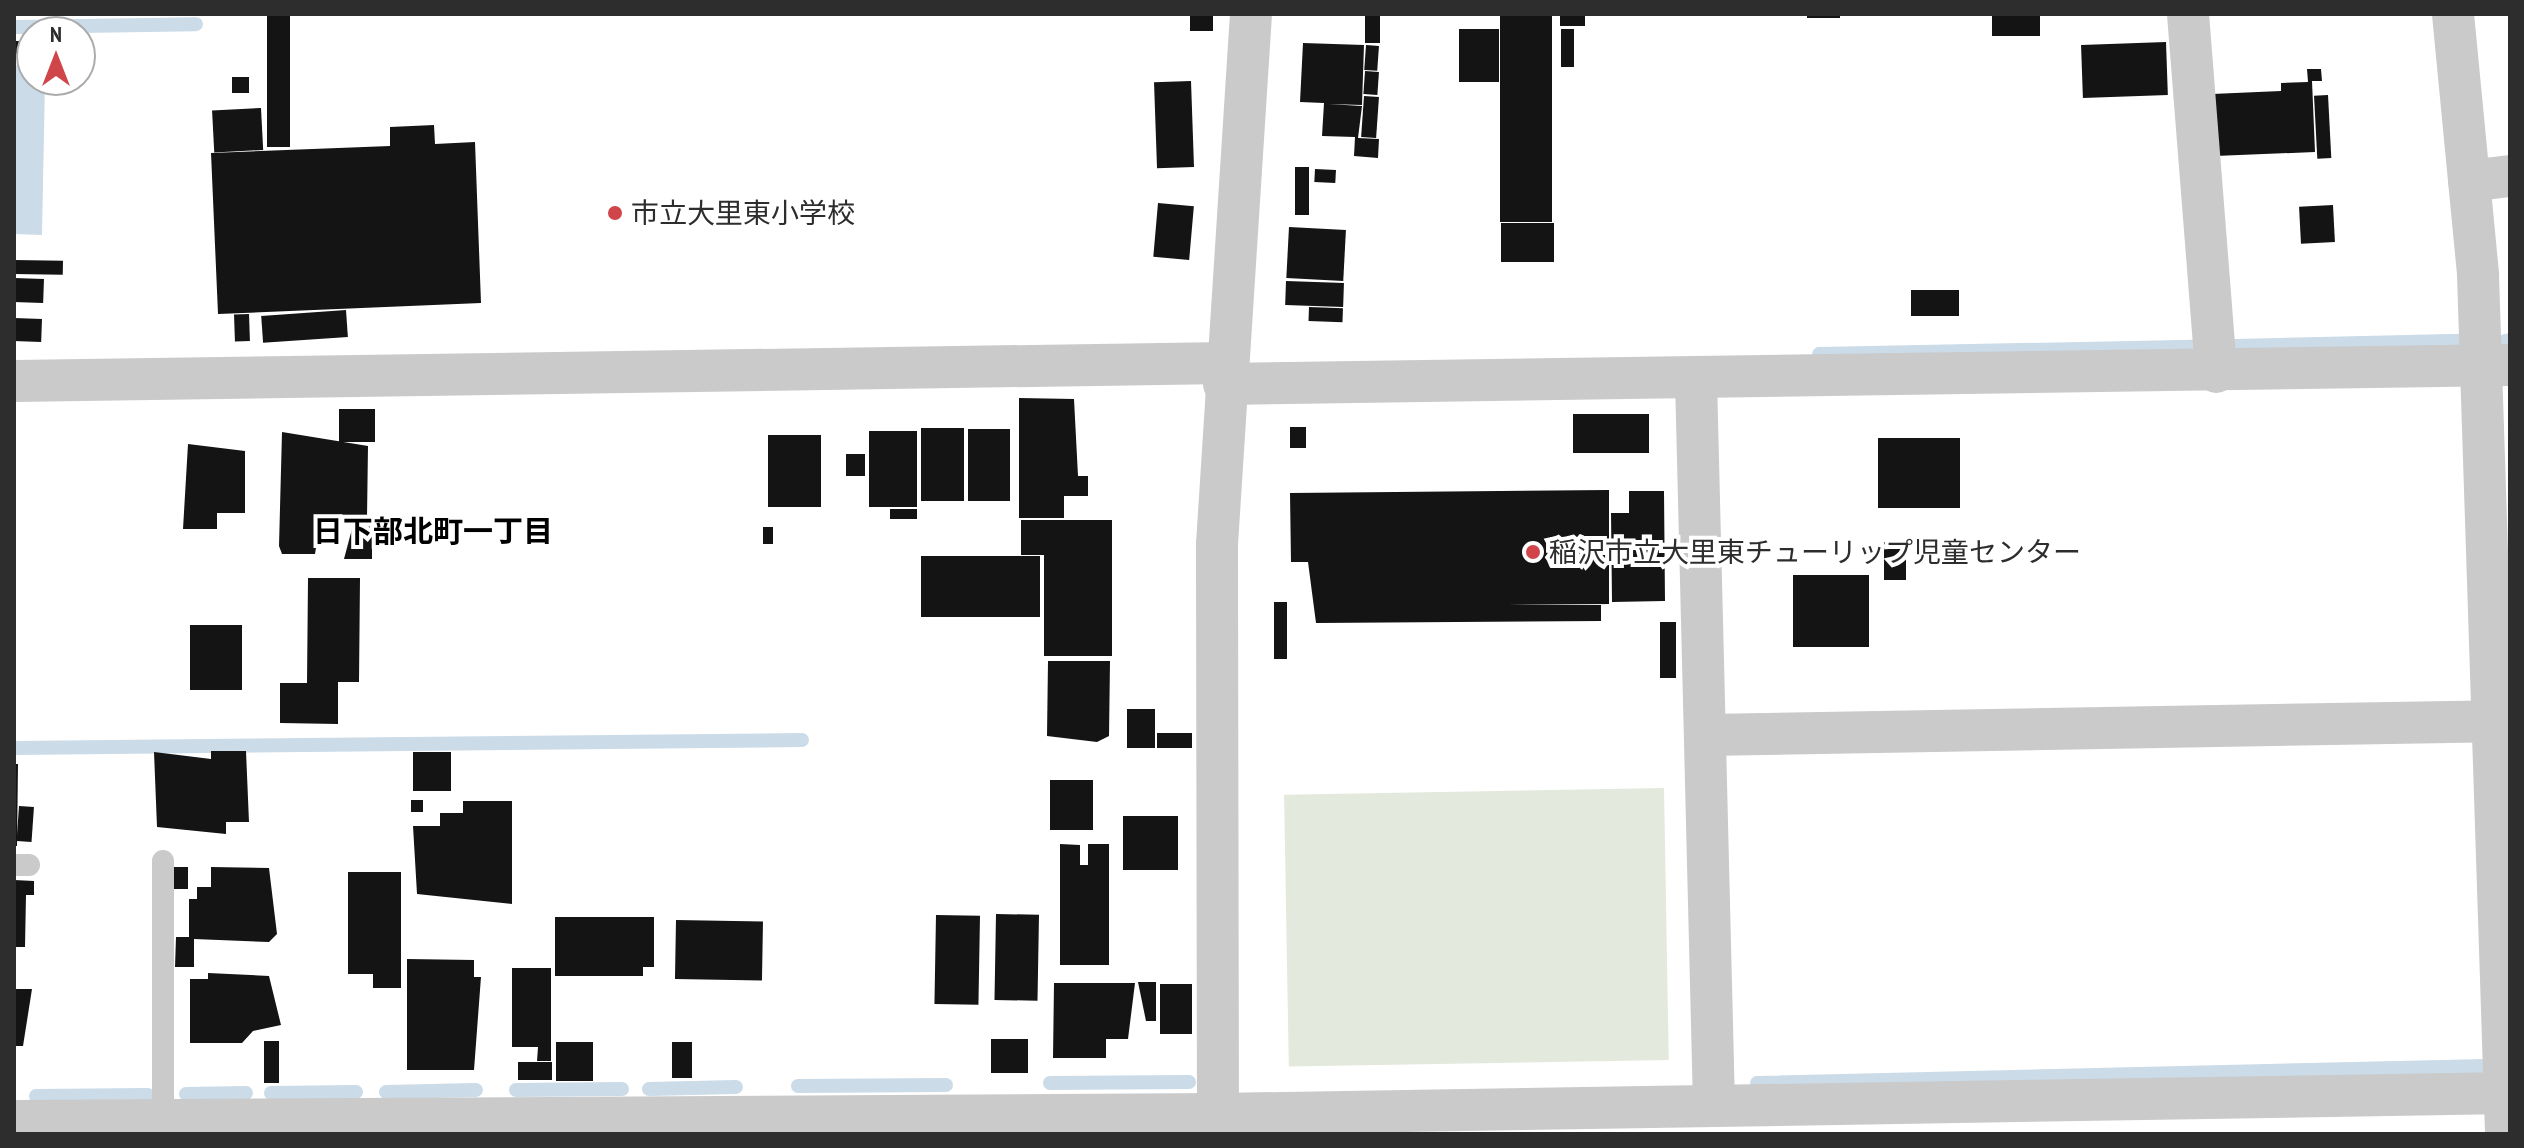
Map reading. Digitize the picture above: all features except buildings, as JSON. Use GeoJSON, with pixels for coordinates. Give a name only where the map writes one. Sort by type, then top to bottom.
{"type":"FeatureCollection","features":[{"type":"Feature","properties":{"kind":"street"},"geometry":{"type":"LineString","coordinates":[[1218,1124],[1217,544],[1225,374],[1251,14]]}},
{"type":"Feature","properties":{"kind":"street"},"geometry":{"type":"LineString","coordinates":[[2188,14],[2216,372]]}},
{"type":"Feature","properties":{"kind":"street"},"geometry":{"type":"LineString","coordinates":[[2453,14],[2469,181],[2496,367],[2508,1093],[2506,1134]]}},
{"type":"Feature","properties":{"kind":"street"},"geometry":{"type":"LineString","coordinates":[[2469,181],[2510,176]]}},
{"type":"Feature","properties":{"kind":"street"},"geometry":{"type":"LineString","coordinates":[[14,381],[1225,374],[1696,379],[2496,367]]}},
{"type":"Feature","properties":{"kind":"street"},"geometry":{"type":"LineString","coordinates":[[1696,379],[1714,1106]]}},
{"type":"Feature","properties":{"kind":"street"},"geometry":{"type":"LineString","coordinates":[[1705,735],[2502,721]]}},
{"type":"Feature","properties":{"kind":"street"},"geometry":{"type":"LineString","coordinates":[[14,1121],[1218,1124],[1714,1106],[2508,1093]]}},
{"type":"Feature","properties":{"kind":"lane"},"geometry":{"type":"LineString","coordinates":[[163,861],[163,1120]]}},
{"type":"Feature","properties":{"kind":"shaded area"},"geometry":{"type":"Polygon","coordinates":[[[1664,788],[1669,1060],[1289,1067],[1284,795],[1664,788]]]}},
{"type":"Feature","properties":{"kind":"water"},"geometry":{"type":"Polygon","coordinates":[[[14,65],[16,96],[45,96],[42,235],[14,234],[14,65]]]}},
{"type":"Feature","properties":{"kind":"waterway"},"geometry":{"type":"LineString","coordinates":[[14,27],[196,24]]}},
{"type":"Feature","properties":{"kind":"waterway"},"geometry":{"type":"LineString","coordinates":[[2505,341],[2510,340]]}},
{"type":"Feature","properties":{"kind":"waterway"},"geometry":{"type":"LineString","coordinates":[[2235,346],[2462,341]]}},
{"type":"Feature","properties":{"kind":"waterway"},"geometry":{"type":"LineString","coordinates":[[1819,354],[2193,347]]}},
{"type":"Feature","properties":{"kind":"waterway"},"geometry":{"type":"LineString","coordinates":[[14,748],[802,740]]}},
{"type":"Feature","properties":{"kind":"waterway"},"geometry":{"type":"LineString","coordinates":[[1757,1083],[2486,1066]]}},
{"type":"Feature","properties":{"kind":"waterway"},"geometry":{"type":"LineString","coordinates":[[1050,1083],[1189,1082]]}},
{"type":"Feature","properties":{"kind":"waterway"},"geometry":{"type":"LineString","coordinates":[[798,1086],[946,1085]]}},
{"type":"Feature","properties":{"kind":"waterway"},"geometry":{"type":"LineString","coordinates":[[649,1089],[736,1087]]}},
{"type":"Feature","properties":{"kind":"waterway"},"geometry":{"type":"LineString","coordinates":[[516,1090],[622,1089]]}},
{"type":"Feature","properties":{"kind":"waterway"},"geometry":{"type":"LineString","coordinates":[[386,1092],[476,1090]]}},
{"type":"Feature","properties":{"kind":"waterway"},"geometry":{"type":"LineString","coordinates":[[271,1093],[356,1092]]}},
{"type":"Feature","properties":{"kind":"waterway"},"geometry":{"type":"LineString","coordinates":[[186,1094],[246,1093]]}},
{"type":"Feature","properties":{"kind":"waterway"},"geometry":{"type":"LineString","coordinates":[[36,1096],[148,1095]]}},
{"type":"Feature","properties":{"kind":"place","name":"市立大里東小学校"},"geometry":{"type":"Point","coordinates":[615,213]}},
{"type":"Feature","properties":{"kind":"place","name":"稲沢市立大里東チューリップ児童センター"},"geometry":{"type":"Point","coordinates":[1533,552]}},
{"type":"Feature","properties":{"kind":"district","name":"日下部北町一丁目"},"geometry":{"type":"Point","coordinates":[433,531]}}]}
